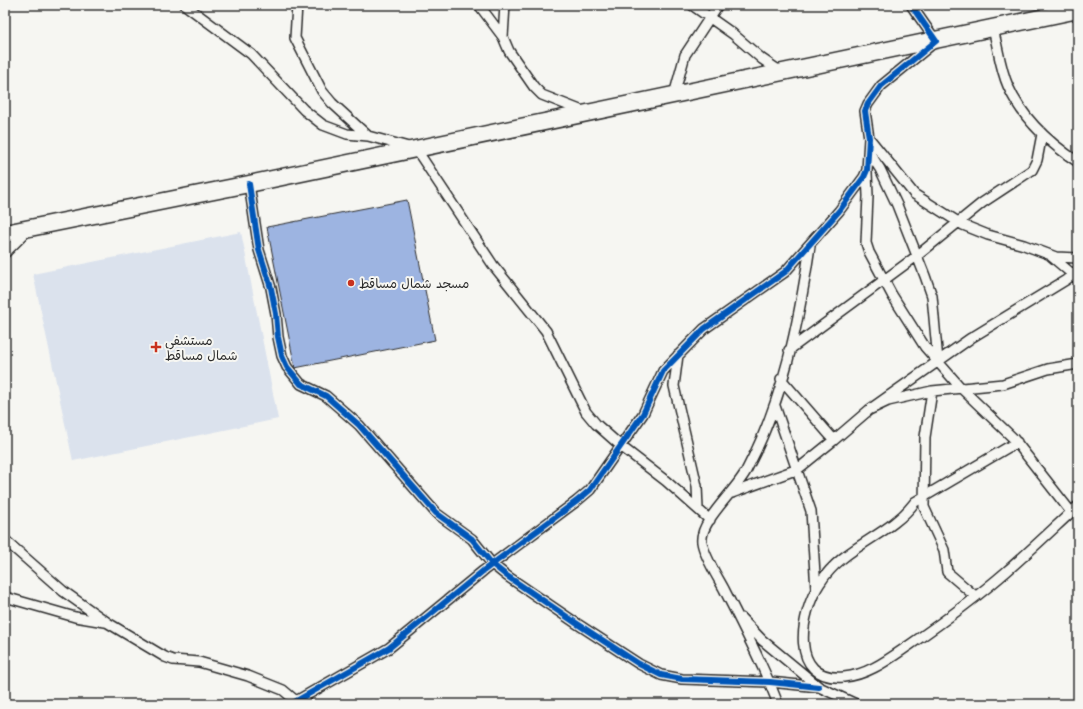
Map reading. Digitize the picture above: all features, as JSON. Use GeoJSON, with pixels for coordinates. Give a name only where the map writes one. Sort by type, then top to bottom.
{"type":"FeatureCollection","features":[{"type":"Feature","properties":{"kind":"highway"},"geometry":{"type":"LineString","coordinates":[[5,233],[249,184],[1078,10]]}},
{"type":"Feature","properties":{"kind":"street"},"geometry":{"type":"LineString","coordinates":[[185,5],[252,54],[304,110],[323,125],[347,134],[368,136],[416,148],[493,265],[546,331],[586,412],[596,424],[622,447],[666,481],[710,520]]}},
{"type":"Feature","properties":{"kind":"street"},"geometry":{"type":"LineString","coordinates":[[297,5],[295,38],[322,91],[332,103],[368,136]]}},
{"type":"Feature","properties":{"kind":"street"},"geometry":{"type":"LineString","coordinates":[[479,5],[503,37],[509,51],[534,87],[542,95],[586,113]]}},
{"type":"Feature","properties":{"kind":"street"},"geometry":{"type":"LineString","coordinates":[[503,37],[505,5]]}},
{"type":"Feature","properties":{"kind":"street"},"geometry":{"type":"LineString","coordinates":[[692,5],[748,46],[762,59],[782,72]]}},
{"type":"Feature","properties":{"kind":"street"},"geometry":{"type":"LineString","coordinates":[[674,94],[685,55],[718,5]]}},
{"type":"Feature","properties":{"kind":"street"},"geometry":{"type":"LineString","coordinates":[[802,645],[808,662],[813,668],[822,674],[834,678],[860,674],[874,668],[922,637],[1006,572],[1075,509],[1016,442],[961,388],[918,336],[884,280],[869,252],[866,243],[869,138],[865,111],[873,94],[881,86],[936,41],[911,5]]}},
{"type":"Feature","properties":{"kind":"street"},"geometry":{"type":"LineString","coordinates":[[993,29],[1007,85],[1018,104],[1042,134],[1058,149],[1078,162]]}},
{"type":"Feature","properties":{"kind":"street"},"geometry":{"type":"LineString","coordinates":[[789,350],[918,255],[982,203],[1032,170],[1036,166],[1042,134]]}},
{"type":"Feature","properties":{"kind":"street"},"geometry":{"type":"LineString","coordinates":[[869,138],[914,194],[959,223],[988,236],[1056,257],[1078,258]]}},
{"type":"Feature","properties":{"kind":"street"},"geometry":{"type":"LineString","coordinates":[[869,152],[880,168],[918,255],[932,296],[938,361]]}},
{"type":"Feature","properties":{"kind":"street"},"geometry":{"type":"LineString","coordinates":[[5,540],[63,591],[108,622],[165,656],[173,660],[199,662],[248,676],[283,690],[294,702],[388,648],[492,564],[582,498],[590,490],[622,447],[643,414],[658,378],[704,329],[785,272],[840,212],[864,177],[867,170]]}},
{"type":"Feature","properties":{"kind":"street"},"geometry":{"type":"LineString","coordinates":[[249,184],[259,250],[271,288],[276,314],[278,337],[282,356],[287,367],[302,384],[326,396],[359,425],[436,513],[472,539],[492,564],[576,623],[639,664],[661,675],[682,679],[770,682],[819,687],[856,704]]}},
{"type":"Feature","properties":{"kind":"street"},"geometry":{"type":"LineString","coordinates":[[5,253],[30,228]]}},
{"type":"Feature","properties":{"kind":"street"},"geometry":{"type":"LineString","coordinates":[[778,704],[770,682],[702,543],[703,531],[743,478],[762,442],[774,405],[803,295],[810,246]]}},
{"type":"Feature","properties":{"kind":"street"},"geometry":{"type":"LineString","coordinates":[[731,493],[796,470],[869,410],[938,361],[971,338],[1076,274],[1048,254]]}},
{"type":"Feature","properties":{"kind":"street"},"geometry":{"type":"LineString","coordinates":[[678,355],[674,386],[697,486],[698,509]]}},
{"type":"Feature","properties":{"kind":"street"},"geometry":{"type":"LineString","coordinates":[[869,410],[888,401],[932,391],[1004,384],[1048,369],[1078,364]]}},
{"type":"Feature","properties":{"kind":"street"},"geometry":{"type":"LineString","coordinates":[[781,378],[834,440]]}},
{"type":"Feature","properties":{"kind":"street"},"geometry":{"type":"LineString","coordinates":[[932,391],[925,437],[923,497],[928,518],[944,550],[945,568],[975,596]]}},
{"type":"Feature","properties":{"kind":"street"},"geometry":{"type":"LineString","coordinates":[[774,405],[812,519],[816,590]]}},
{"type":"Feature","properties":{"kind":"street"},"geometry":{"type":"LineString","coordinates":[[793,662],[802,645],[805,624],[816,590],[819,584],[838,561],[897,521],[915,502],[1016,442]]}},
{"type":"Feature","properties":{"kind":"street"},"geometry":{"type":"LineString","coordinates":[[5,597],[74,617],[108,622]]}},
{"type":"Feature","properties":{"kind":"street"},"geometry":{"type":"LineString","coordinates":[[735,612],[762,640],[793,662],[819,687]]}},
{"type":"Feature","properties":{"kind":"street"},"geometry":{"type":"LineString","coordinates":[[793,662],[813,668]]}},
{"type":"Feature","properties":{"kind":"shaded area","name":"مستشفى شمال مساقط"},"geometry":{"type":"Polygon","coordinates":[[[241,232],[278,419],[73,461],[33,274],[241,232]]]}},
{"type":"Feature","properties":{"kind":"building","name":"مسجد شمال مساقط"},"geometry":{"type":"Polygon","coordinates":[[[407,200],[435,340],[295,368],[267,227],[407,200]]]}},
{"type":"Feature","properties":{"kind":"cycle path"},"geometry":{"type":"LineString","coordinates":[[291,704],[389,648],[483,571],[590,490],[643,414],[663,371],[704,329],[785,272],[839,211],[864,177],[867,170],[869,138],[865,111],[868,104],[881,86],[936,41],[911,5]]}},
{"type":"Feature","properties":{"kind":"cycle path"},"geometry":{"type":"LineString","coordinates":[[249,184],[259,250],[271,288],[276,314],[278,337],[282,356],[287,367],[301,384],[326,396],[359,425],[436,513],[472,539],[492,564],[576,623],[639,664],[661,675],[682,679],[770,682],[819,687]]}},
{"type":"Feature","properties":{"kind":"place","name":"مسجد شمال مساقط"},"geometry":{"type":"Point","coordinates":[351,283]}},
{"type":"Feature","properties":{"kind":"place","name":"مستشفى شمال مساقط"},"geometry":{"type":"Point","coordinates":[156,347]}}]}
